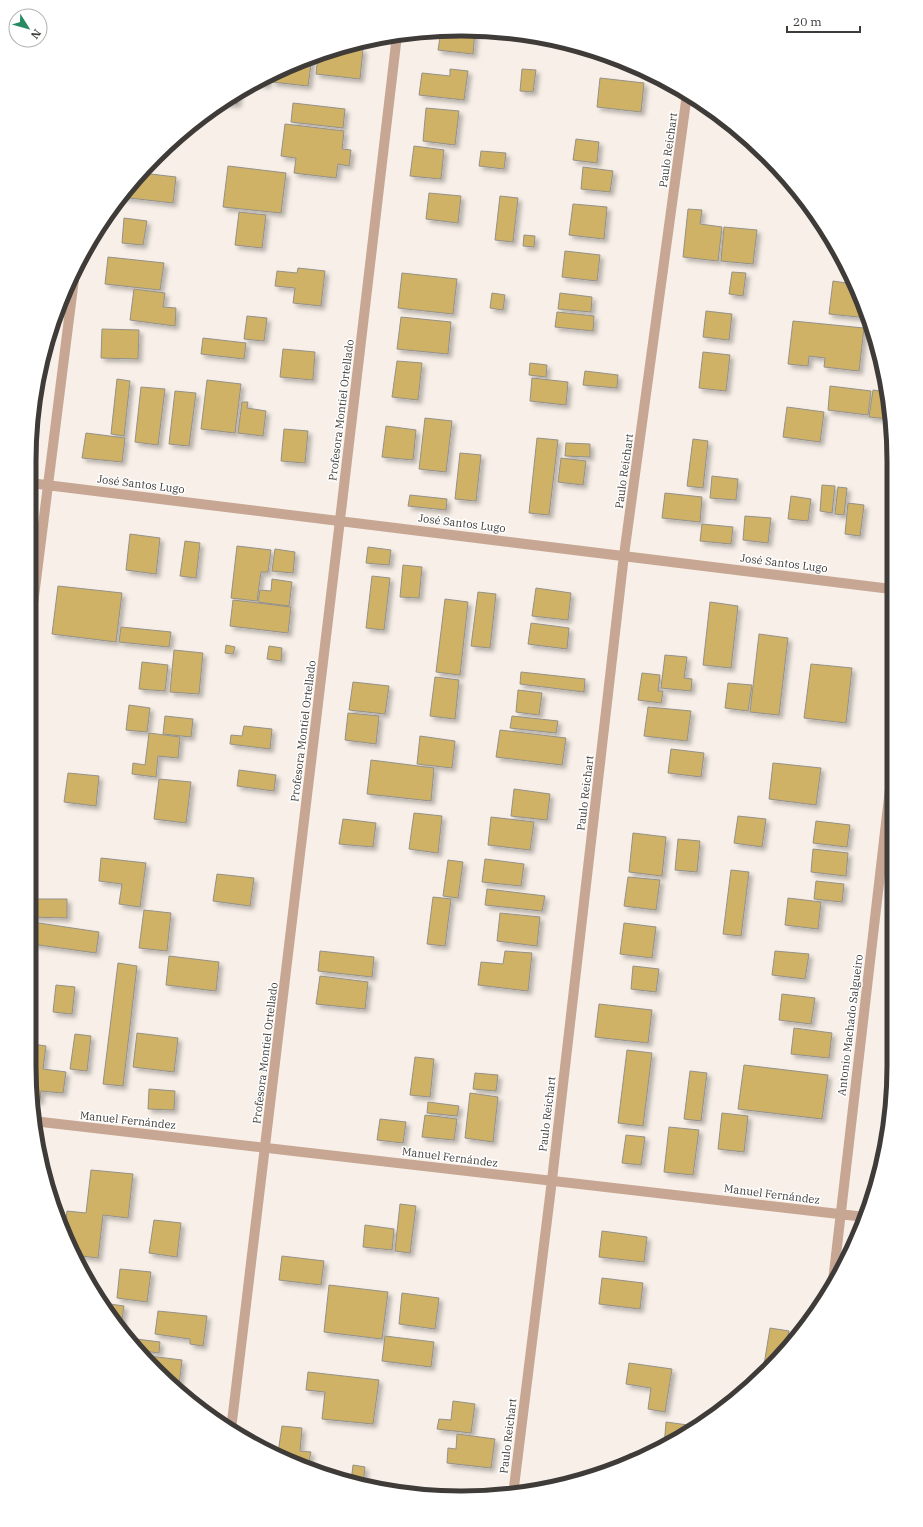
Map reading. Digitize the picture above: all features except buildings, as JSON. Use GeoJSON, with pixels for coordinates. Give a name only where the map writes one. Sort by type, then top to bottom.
{"type":"FeatureCollection","features":[{"type":"Feature","properties":{"kind":"street","name":"Profesora Montiel Ortellado"},"geometry":{"type":"LineString","coordinates":[[232,1423],[396,41]]}},
{"type":"Feature","properties":{"kind":"street","name":"Paulo Reichart"},"geometry":{"type":"LineString","coordinates":[[514,1487],[552,1180],[624,555],[686,101]]}},
{"type":"Feature","properties":{"kind":"street"},"geometry":{"type":"LineString","coordinates":[[36,580],[73,289]]}},
{"type":"Feature","properties":{"kind":"street","name":"José Santos Lugo"},"geometry":{"type":"LineString","coordinates":[[36,484],[887,588]]}},
{"type":"Feature","properties":{"kind":"street","name":"Antonio Machado Salgueiro"},"geometry":{"type":"LineString","coordinates":[[834,1270],[887,814]]}},
{"type":"Feature","properties":{"kind":"street","name":"Manuel Fernández"},"geometry":{"type":"LineString","coordinates":[[40,1122],[859,1216]]}}]}
